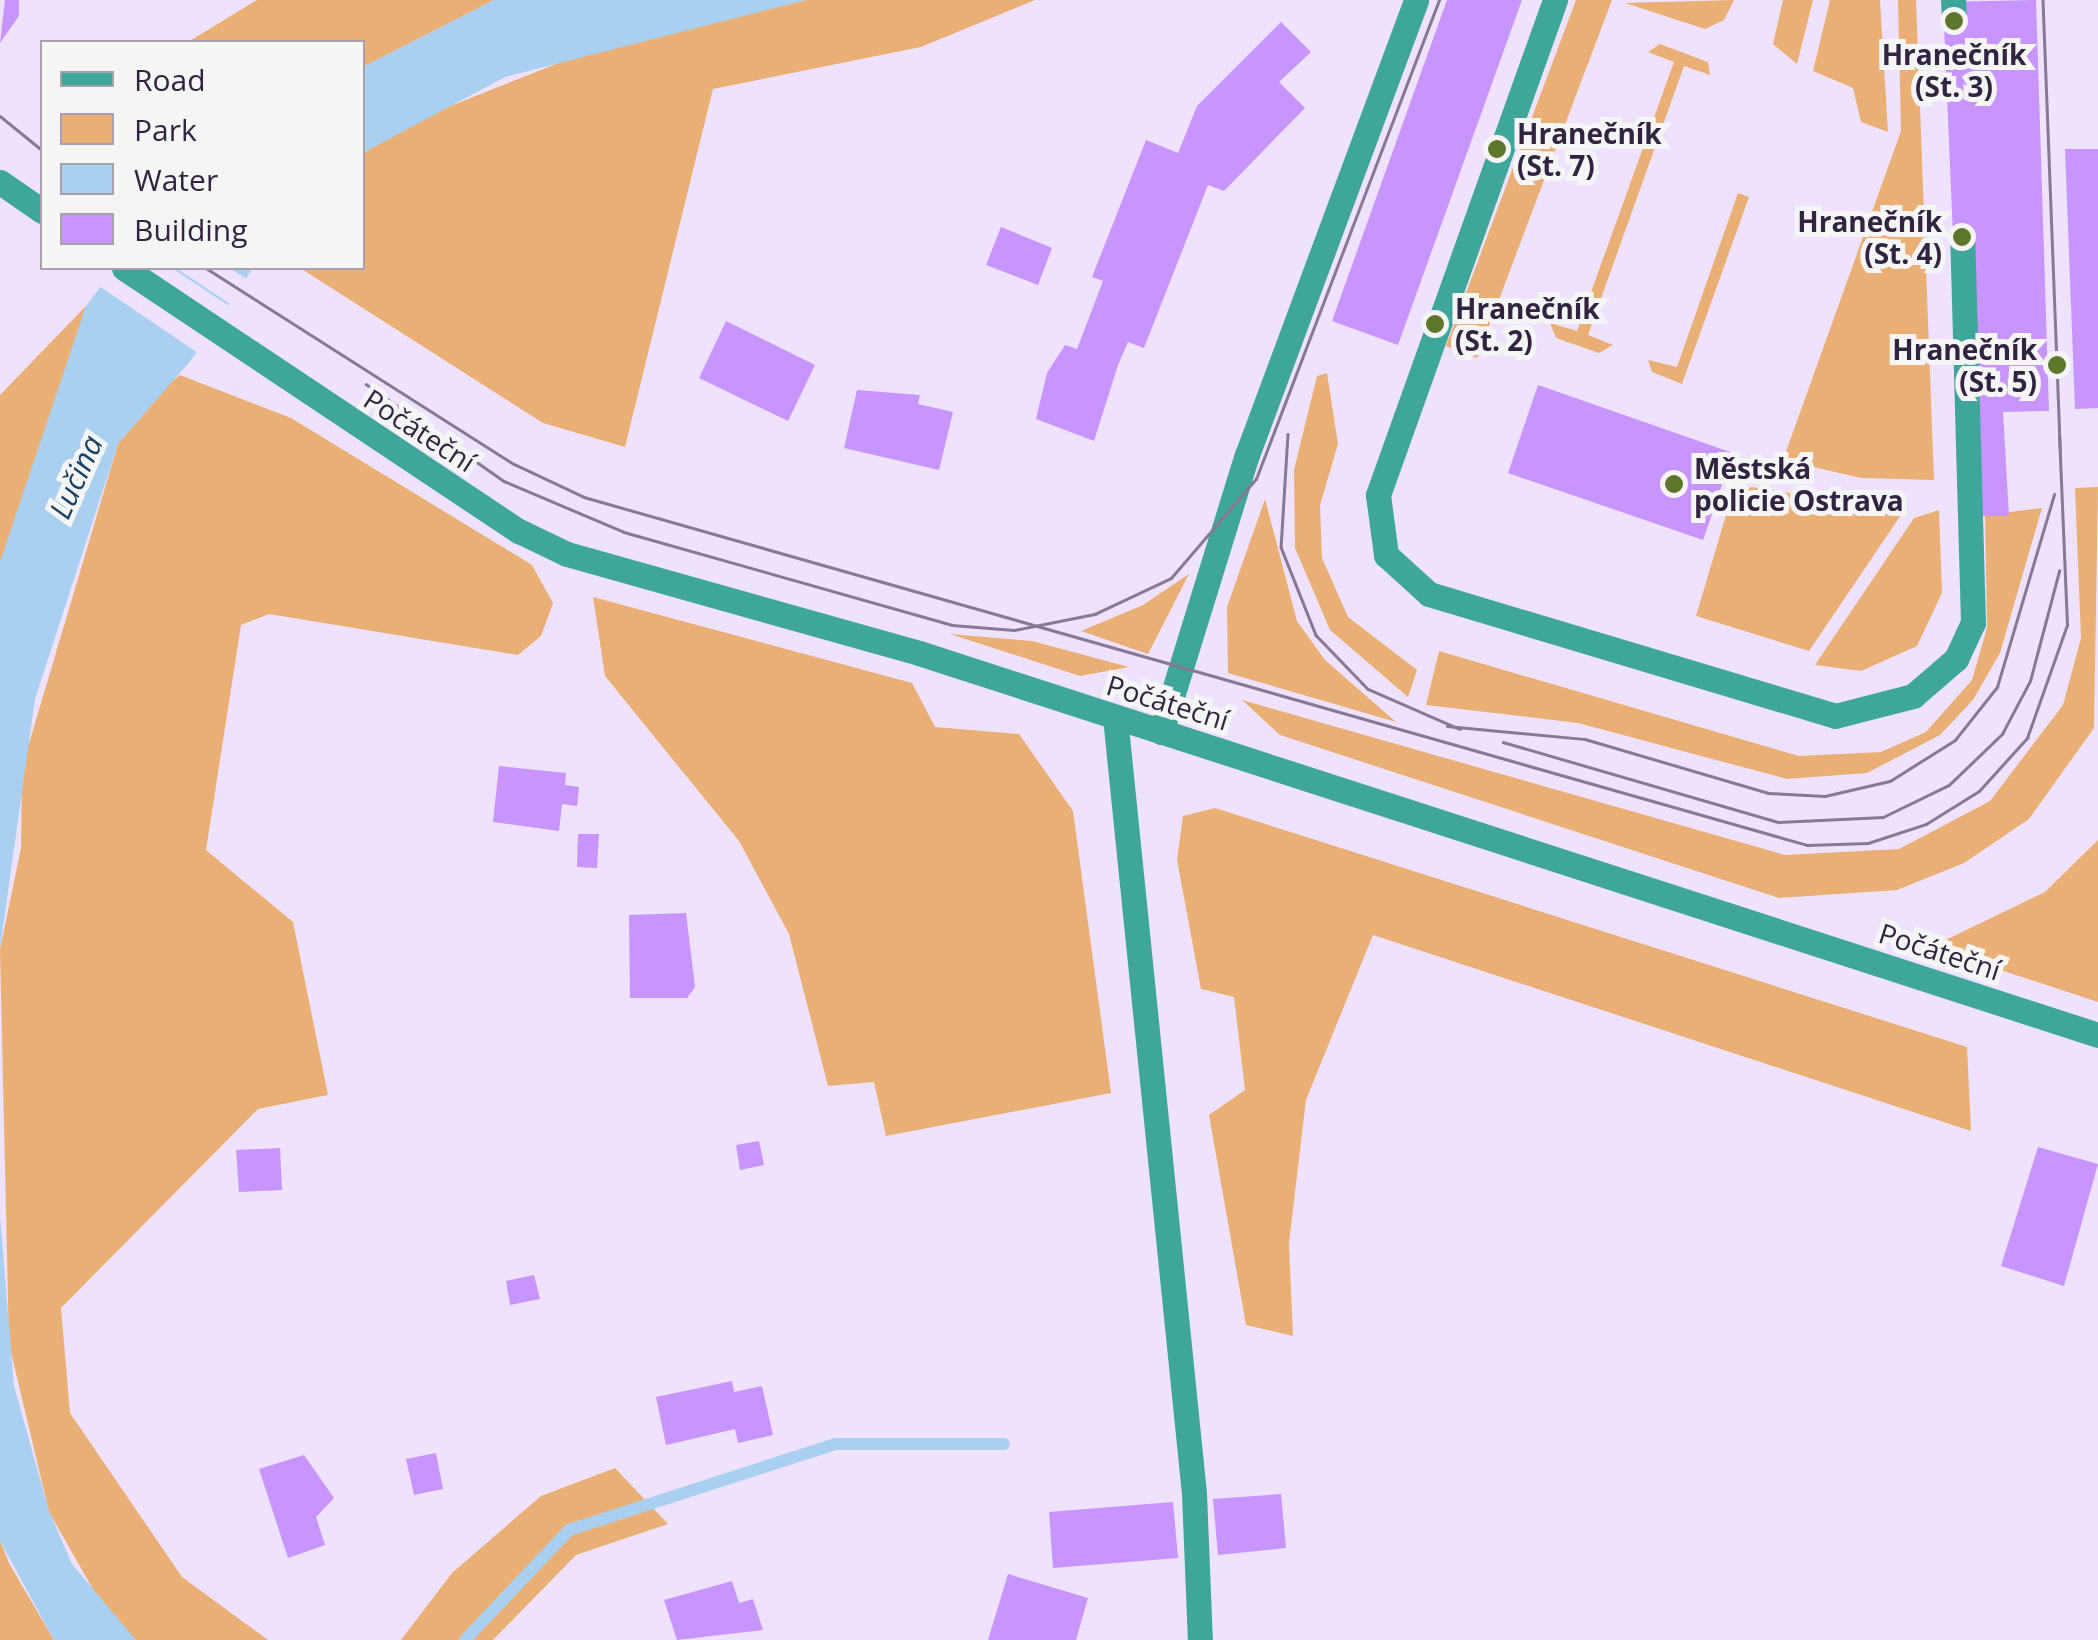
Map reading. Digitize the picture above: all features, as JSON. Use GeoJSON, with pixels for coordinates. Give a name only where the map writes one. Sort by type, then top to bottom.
{"type":"FeatureCollection","features":[{"type":"Feature","properties":{"kind":"street"},"geometry":{"type":"LineString","coordinates":[[1160,732],[1248,455],[1416,0]]}},
{"type":"Feature","properties":{"kind":"street"},"geometry":{"type":"LineString","coordinates":[[1555,0],[1378,496],[1386,556],[1430,594],[1836,716],[1913,696],[1956,659],[1973,623],[1962,237]]}},
{"type":"Feature","properties":{"kind":"street"},"geometry":{"type":"LineString","coordinates":[[0,182],[40,210]]}},
{"type":"Feature","properties":{"kind":"street","name":"Počáteční"},"geometry":{"type":"LineString","coordinates":[[127,270],[256,358],[567,554],[1115,717],[2098,1034]]}},
{"type":"Feature","properties":{"kind":"street"},"geometry":{"type":"LineString","coordinates":[[1115,717],[1194,1494],[1200,1640]]}},
{"type":"Feature","properties":{"kind":"green space"},"geometry":{"type":"Polygon","coordinates":[[[257,0],[494,0],[365,66],[365,40],[191,40],[257,0]]]}},
{"type":"Feature","properties":{"kind":"green space"},"geometry":{"type":"Polygon","coordinates":[[[806,0],[1035,0],[921,47],[713,89],[625,447],[543,423],[303,270],[365,270],[365,152],[438,111],[576,56],[806,0]]]}},
{"type":"Feature","properties":{"kind":"green space"},"geometry":{"type":"Polygon","coordinates":[[[1576,0],[1612,0],[1477,358],[1446,346],[1576,0]]]}},
{"type":"Feature","properties":{"kind":"green space"},"geometry":{"type":"Polygon","coordinates":[[[1734,0],[1724,20],[1705,29],[1625,3],[1734,0]]]}},
{"type":"Feature","properties":{"kind":"green space"},"geometry":{"type":"Polygon","coordinates":[[[1783,0],[1813,0],[1797,64],[1773,44],[1783,0]]]}},
{"type":"Feature","properties":{"kind":"green space"},"geometry":{"type":"Polygon","coordinates":[[[1830,0],[1880,0],[1888,132],[1861,122],[1853,88],[1813,71],[1830,0]]]}},
{"type":"Feature","properties":{"kind":"green space"},"geometry":{"type":"Polygon","coordinates":[[[1898,0],[1916,0],[1934,480],[1861,478],[1783,460],[1901,131],[1898,0]]]}},
{"type":"Feature","properties":{"kind":"green space"},"geometry":{"type":"Polygon","coordinates":[[[1660,44],[1708,62],[1710,75],[1684,66],[1588,335],[1613,345],[1599,353],[1556,338],[1550,323],[1577,331],[1674,62],[1648,52],[1660,44]]]}},
{"type":"Feature","properties":{"kind":"green space"},"geometry":{"type":"Polygon","coordinates":[[[1738,193],[1749,197],[1682,384],[1652,372],[1648,360],[1677,367],[1738,193]]]}},
{"type":"Feature","properties":{"kind":"green space"},"geometry":{"type":"Polygon","coordinates":[[[86,306],[69,371],[0,562],[0,395],[86,306]]]}},
{"type":"Feature","properties":{"kind":"green space"},"geometry":{"type":"Polygon","coordinates":[[[1327,373],[1338,444],[1320,505],[1322,558],[1348,617],[1417,670],[1408,697],[1330,630],[1295,548],[1294,470],[1317,376],[1327,373]]]}},
{"type":"Feature","properties":{"kind":"green space"},"geometry":{"type":"Polygon","coordinates":[[[180,375],[291,418],[532,565],[553,603],[541,636],[518,655],[269,614],[241,625],[206,850],[293,922],[328,1095],[258,1109],[61,1308],[70,1413],[182,1577],[268,1640],[136,1640],[106,1612],[49,1512],[9,1344],[0,949],[21,848],[22,767],[118,444],[146,402],[180,375]]]}},
{"type":"Feature","properties":{"kind":"green space"},"geometry":{"type":"Polygon","coordinates":[[[1752,487],[1903,512],[1809,651],[1696,616],[1732,495],[1752,487]]]}},
{"type":"Feature","properties":{"kind":"green space"},"geometry":{"type":"Polygon","coordinates":[[[2098,487],[2094,728],[2029,819],[1964,863],[1897,890],[1779,898],[1280,735],[1242,700],[1785,855],[1899,849],[1990,801],[2063,705],[2081,638],[2075,488],[2098,487]]]}},
{"type":"Feature","properties":{"kind":"green space"},"geometry":{"type":"Polygon","coordinates":[[[1265,499],[1297,621],[1325,660],[1396,722],[1228,673],[1227,607],[1265,499]]]}},
{"type":"Feature","properties":{"kind":"green space"},"geometry":{"type":"Polygon","coordinates":[[[2042,508],[2000,653],[1973,700],[1940,735],[1867,773],[1787,779],[1578,723],[1426,705],[1439,651],[1799,756],[1881,752],[1926,732],[1972,680],[1987,628],[1985,515],[2042,508]]]}},
{"type":"Feature","properties":{"kind":"green space"},"geometry":{"type":"Polygon","coordinates":[[[1939,510],[1942,593],[1917,646],[1861,671],[1815,665],[1914,518],[1939,510]]]}},
{"type":"Feature","properties":{"kind":"green space"},"geometry":{"type":"Polygon","coordinates":[[[1189,574],[1148,654],[1081,631],[1143,605],[1189,574]]]}},
{"type":"Feature","properties":{"kind":"green space"},"geometry":{"type":"Polygon","coordinates":[[[593,597],[912,683],[935,727],[1019,734],[1073,811],[1111,1093],[886,1136],[874,1082],[828,1086],[789,934],[739,841],[605,676],[593,597]]]}},
{"type":"Feature","properties":{"kind":"green space"},"geometry":{"type":"Polygon","coordinates":[[[950,634],[1032,641],[1129,667],[1080,676],[950,634]]]}},
{"type":"Feature","properties":{"kind":"green space"},"geometry":{"type":"Polygon","coordinates":[[[1215,808],[1967,1047],[1971,1131],[1373,935],[1306,1100],[1289,1243],[1293,1336],[1246,1325],[1209,1115],[1245,1090],[1234,997],[1201,989],[1177,860],[1183,816],[1215,808]]]}},
{"type":"Feature","properties":{"kind":"green space"},"geometry":{"type":"Polygon","coordinates":[[[2098,840],[2098,1002],[1931,947],[2045,892],[2098,840]]]}},
{"type":"Feature","properties":{"kind":"green space"},"geometry":{"type":"Polygon","coordinates":[[[615,1468],[668,1524],[576,1555],[493,1640],[401,1640],[452,1573],[541,1496],[615,1468]]]}},
{"type":"Feature","properties":{"kind":"green space"},"geometry":{"type":"Polygon","coordinates":[[[0,1541],[10,1565],[54,1640],[0,1640],[0,1541]]]}},
{"type":"Feature","properties":{"kind":"water"},"geometry":{"type":"Polygon","coordinates":[[[494,0],[806,0],[505,77],[365,152],[365,66],[494,0]]]}},
{"type":"Feature","properties":{"kind":"water","name":"Lučina"},"geometry":{"type":"Polygon","coordinates":[[[113,270],[252,270],[192,359],[118,444],[35,699],[0,949],[0,562],[86,306],[113,270]]]}},
{"type":"Feature","properties":{"kind":"water"},"geometry":{"type":"Polygon","coordinates":[[[0,1216],[14,1386],[49,1511],[72,1564],[136,1640],[54,1640],[0,1541],[0,1216]]]}},
{"type":"Feature","properties":{"kind":"pier"},"geometry":{"type":"Polygon","coordinates":[[[106,270],[175,270],[232,308],[201,355],[93,282],[106,270]]]}},
{"type":"Feature","properties":{"kind":"pier"},"geometry":{"type":"Polygon","coordinates":[[[179,270],[232,270],[250,281],[233,306],[179,270]]]}},
{"type":"Feature","properties":{"kind":"building"},"geometry":{"type":"Polygon","coordinates":[[[5,0],[19,0],[19,16],[0,43],[5,0]]]}},
{"type":"Feature","properties":{"kind":"building"},"geometry":{"type":"Polygon","coordinates":[[[1447,0],[1522,0],[1398,345],[1332,321],[1447,0]]]}},
{"type":"Feature","properties":{"kind":"building"},"geometry":{"type":"Polygon","coordinates":[[[2036,0],[2049,411],[2003,412],[2009,516],[1965,516],[1943,2],[2036,0]]]}},
{"type":"Feature","properties":{"kind":"building"},"geometry":{"type":"Polygon","coordinates":[[[1281,22],[1311,52],[1279,82],[1305,108],[1224,191],[1208,185],[1144,348],[1128,342],[1094,441],[1036,419],[1047,373],[1065,345],[1077,349],[1103,281],[1092,277],[1146,140],[1178,153],[1197,106],[1281,22]]]}},
{"type":"Feature","properties":{"kind":"building"},"geometry":{"type":"Polygon","coordinates":[[[2065,149],[2098,149],[2098,408],[2075,409],[2065,149]]]}},
{"type":"Feature","properties":{"kind":"building"},"geometry":{"type":"Polygon","coordinates":[[[1001,227],[1052,248],[1038,285],[986,265],[1001,227]]]}},
{"type":"Feature","properties":{"kind":"building"},"geometry":{"type":"Polygon","coordinates":[[[726,321],[815,365],[788,421],[699,378],[726,321]]]}},
{"type":"Feature","properties":{"kind":"building"},"geometry":{"type":"Polygon","coordinates":[[[1538,385],[1733,453],[1703,540],[1508,473],[1538,385]]]}},
{"type":"Feature","properties":{"kind":"building"},"geometry":{"type":"Polygon","coordinates":[[[857,390],[920,395],[918,404],[953,412],[939,470],[844,448],[857,390]]]}},
{"type":"Feature","properties":{"kind":"building"},"geometry":{"type":"Polygon","coordinates":[[[499,766],[566,773],[565,785],[579,787],[577,806],[562,804],[559,831],[493,822],[499,766]]]}},
{"type":"Feature","properties":{"kind":"building"},"geometry":{"type":"Polygon","coordinates":[[[578,834],[599,834],[597,868],[577,867],[578,834]]]}},
{"type":"Feature","properties":{"kind":"building"},"geometry":{"type":"Polygon","coordinates":[[[686,913],[695,987],[687,998],[630,998],[629,915],[686,913]]]}},
{"type":"Feature","properties":{"kind":"building"},"geometry":{"type":"Polygon","coordinates":[[[759,1141],[764,1165],[740,1170],[736,1145],[759,1141]]]}},
{"type":"Feature","properties":{"kind":"building"},"geometry":{"type":"Polygon","coordinates":[[[2038,1147],[2098,1164],[2064,1286],[2001,1266],[2038,1147]]]}},
{"type":"Feature","properties":{"kind":"building"},"geometry":{"type":"Polygon","coordinates":[[[280,1148],[282,1190],[239,1192],[236,1150],[280,1148]]]}},
{"type":"Feature","properties":{"kind":"building"},"geometry":{"type":"Polygon","coordinates":[[[534,1275],[540,1299],[510,1305],[506,1281],[534,1275]]]}},
{"type":"Feature","properties":{"kind":"building"},"geometry":{"type":"Polygon","coordinates":[[[732,1381],[734,1392],[762,1386],[773,1435],[738,1443],[735,1429],[666,1445],[656,1397],[732,1381]]]}},
{"type":"Feature","properties":{"kind":"building"},"geometry":{"type":"Polygon","coordinates":[[[436,1453],[443,1489],[414,1495],[406,1459],[436,1453]]]}},
{"type":"Feature","properties":{"kind":"building"},"geometry":{"type":"Polygon","coordinates":[[[304,1455],[334,1498],[316,1517],[325,1545],[288,1558],[259,1469],[304,1455]]]}},
{"type":"Feature","properties":{"kind":"building"},"geometry":{"type":"Polygon","coordinates":[[[1281,1494],[1286,1548],[1218,1555],[1213,1499],[1281,1494]]]}},
{"type":"Feature","properties":{"kind":"building"},"geometry":{"type":"Polygon","coordinates":[[[1173,1502],[1178,1558],[1053,1568],[1049,1512],[1173,1502]]]}},
{"type":"Feature","properties":{"kind":"building"},"geometry":{"type":"Polygon","coordinates":[[[1008,1574],[1088,1598],[1076,1640],[988,1640],[1008,1574]]]}},
{"type":"Feature","properties":{"kind":"building"},"geometry":{"type":"Polygon","coordinates":[[[732,1581],[739,1603],[753,1599],[763,1630],[677,1640],[664,1600],[732,1581]]]}},
{"type":"Feature","properties":{"kind":"waterway"},"geometry":{"type":"LineString","coordinates":[[465,1640],[569,1530],[835,1444],[1004,1444]]}},
{"type":"Feature","properties":{"kind":"tram line"},"geometry":{"type":"LineString","coordinates":[[366,384],[504,481],[624,532],[952,625],[1014,630],[1095,614],[1171,578],[1256,479],[1439,0]]}},
{"type":"Feature","properties":{"kind":"tram line"},"geometry":{"type":"LineString","coordinates":[[2043,0],[2060,450]]}},
{"type":"Feature","properties":{"kind":"tram line"},"geometry":{"type":"LineString","coordinates":[[0,116],[40,148]]}},
{"type":"Feature","properties":{"kind":"tram line"},"geometry":{"type":"LineString","coordinates":[[209,270],[514,464],[584,497],[1807,845],[1868,843],[1926,824],[1979,791],[2027,738],[2067,625],[2059,435]]}},
{"type":"Feature","properties":{"kind":"tram line"},"geometry":{"type":"LineString","coordinates":[[1288,434],[1281,547],[1316,635],[1368,689],[1460,729]]}},
{"type":"Feature","properties":{"kind":"tram line"},"geometry":{"type":"LineString","coordinates":[[1447,726],[1585,739],[1768,793],[1825,796],[1890,781],[1955,740],[1997,687],[2054,494]]}},
{"type":"Feature","properties":{"kind":"tram line"},"geometry":{"type":"LineString","coordinates":[[1503,742],[1779,822],[1883,817],[1949,785],[2002,734],[2030,681],[2059,571]]}},
{"type":"Feature","properties":{"kind":"place","name":"Hranečník (St. 3)"},"geometry":{"type":"Point","coordinates":[1954,21]}},
{"type":"Feature","properties":{"kind":"place","name":"Hranečník (St. 7)"},"geometry":{"type":"Point","coordinates":[1497,149]}},
{"type":"Feature","properties":{"kind":"place","name":"Hranečník (St. 4)"},"geometry":{"type":"Point","coordinates":[1962,237]}},
{"type":"Feature","properties":{"kind":"place","name":"Hranečník (St. 2)"},"geometry":{"type":"Point","coordinates":[1435,324]}},
{"type":"Feature","properties":{"kind":"place","name":"Hranečník (St. 5)"},"geometry":{"type":"Point","coordinates":[2057,365]}},
{"type":"Feature","properties":{"kind":"place","name":"Městská policie Ostrava"},"geometry":{"type":"Point","coordinates":[1674,484]}}]}
